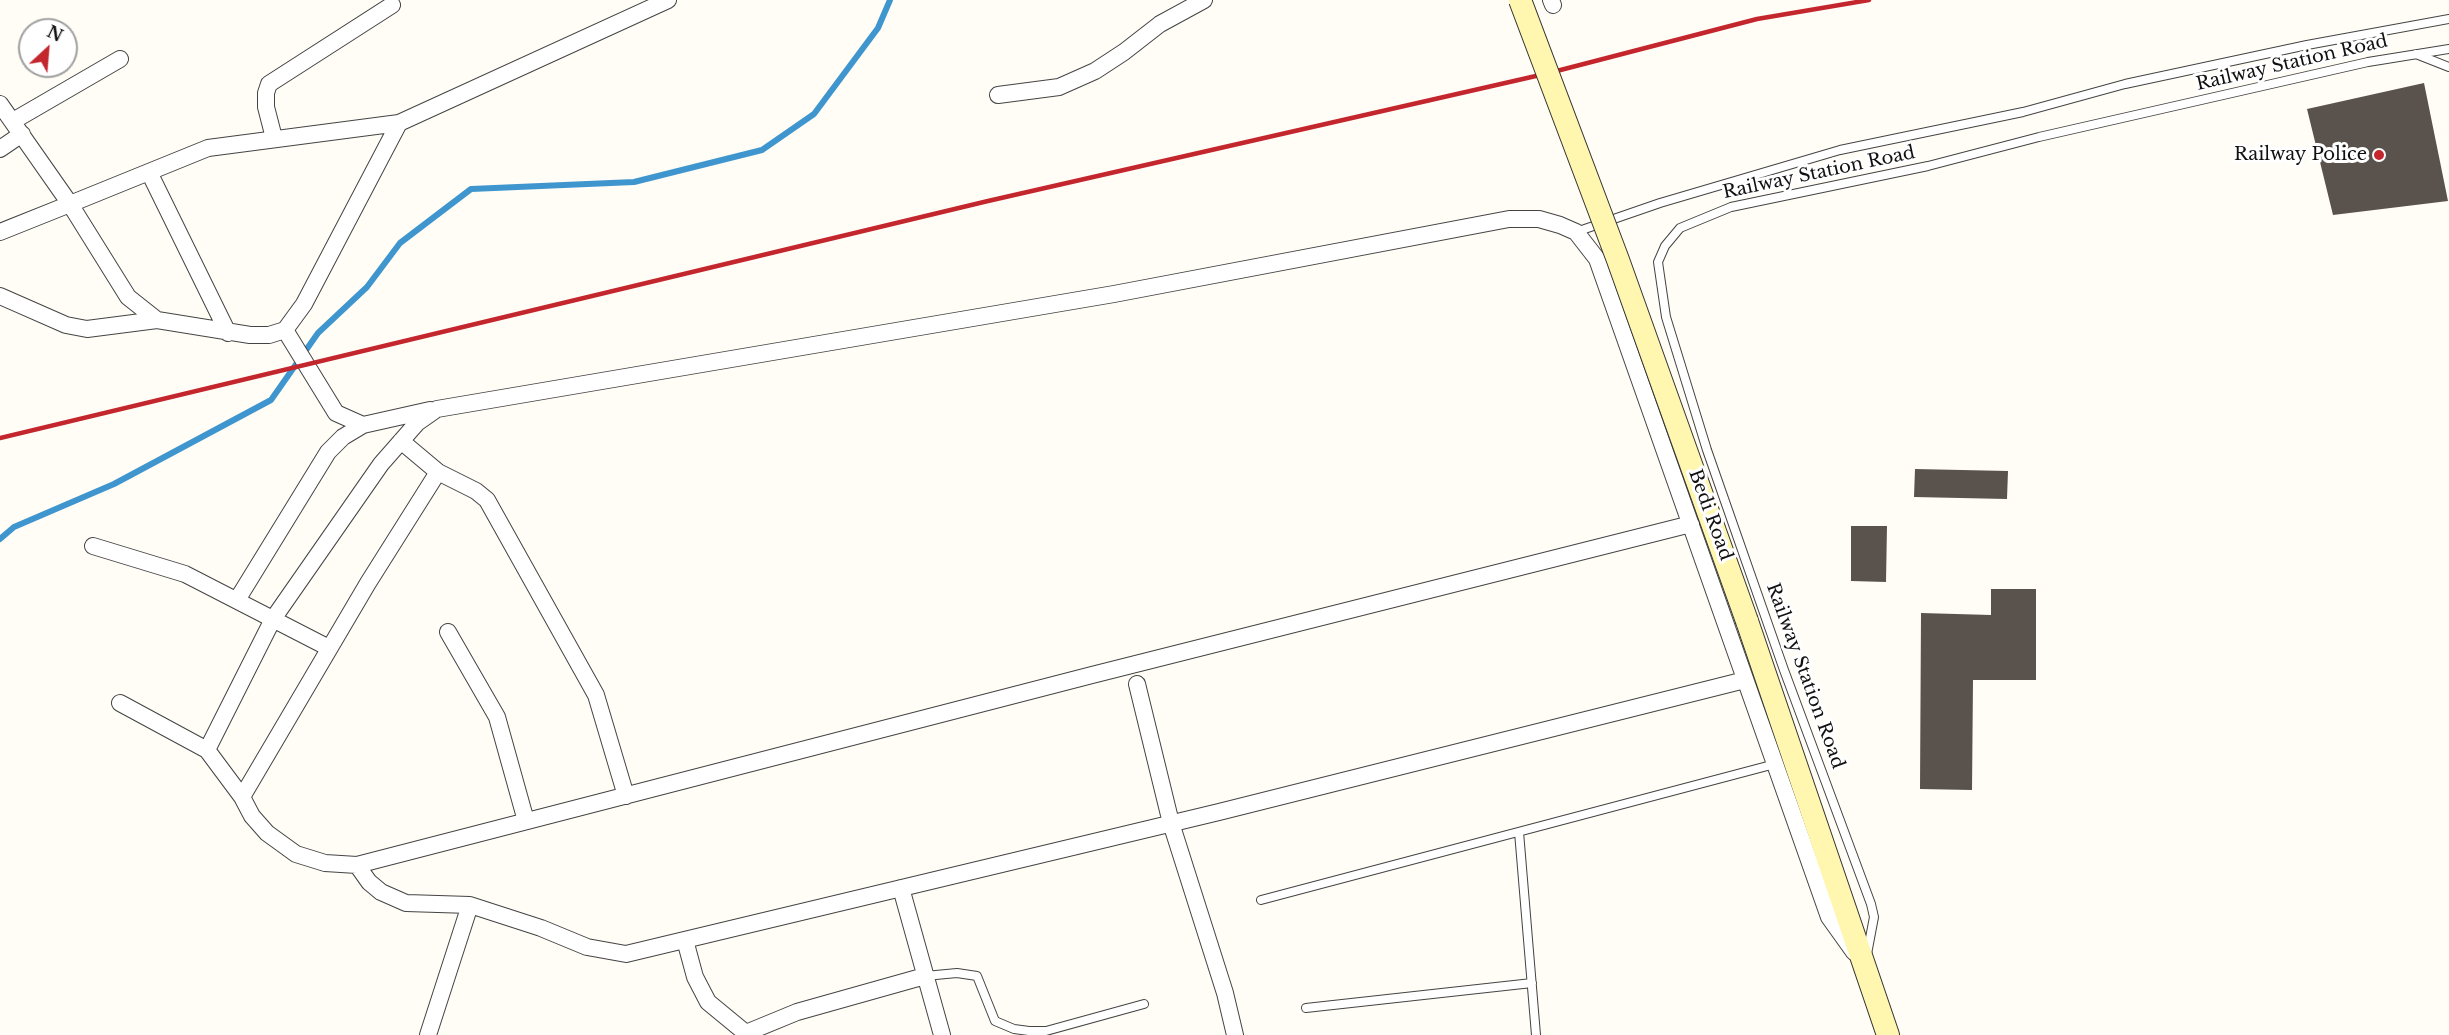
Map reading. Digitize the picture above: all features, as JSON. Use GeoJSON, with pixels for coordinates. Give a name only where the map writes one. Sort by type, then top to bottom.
{"type":"FeatureCollection","features":[{"type":"Feature","properties":{"kind":"main road","name":"Bedi Road"},"geometry":{"type":"LineString","coordinates":[[1520,0],[1618,260],[1744,610],[1849,915],[1887,1035]]}},
{"type":"Feature","properties":{"kind":"street"},"geometry":{"type":"LineString","coordinates":[[0,232],[208,148],[399,123],[668,0]]}},
{"type":"Feature","properties":{"kind":"street"},"geometry":{"type":"LineString","coordinates":[[998,95],[1059,87],[1095,70],[1124,52],[1160,24],[1204,0]]}},
{"type":"Feature","properties":{"kind":"street"},"geometry":{"type":"LineString","coordinates":[[274,138],[266,107],[266,93],[269,84],[392,4]]}},
{"type":"Feature","properties":{"kind":"street"},"geometry":{"type":"LineString","coordinates":[[0,149],[17,127],[120,59]]}},
{"type":"Feature","properties":{"kind":"street"},"geometry":{"type":"LineString","coordinates":[[0,104],[70,204],[128,297],[157,320]]}},
{"type":"Feature","properties":{"kind":"street"},"geometry":{"type":"LineString","coordinates":[[0,296],[66,325],[87,329],[157,320],[228,333],[269,335],[285,330],[304,304],[399,123]]}},
{"type":"Feature","properties":{"kind":"street"},"geometry":{"type":"LineString","coordinates":[[149,172],[228,333]]}},
{"type":"Feature","properties":{"kind":"street"},"geometry":{"type":"LineString","coordinates":[[237,600],[328,452],[343,437],[363,425],[437,409],[1102,296],[1509,219],[1539,219],[1576,232],[1597,259],[1829,917],[1865,967]]}},
{"type":"Feature","properties":{"kind":"street"},"geometry":{"type":"LineString","coordinates":[[285,330],[336,413],[363,425]]}},
{"type":"Feature","properties":{"kind":"street"},"geometry":{"type":"LineString","coordinates":[[207,750],[273,619],[381,464],[417,423],[437,409]]}},
{"type":"Feature","properties":{"kind":"street"},"geometry":{"type":"LineString","coordinates":[[401,441],[438,472],[465,484],[487,500],[596,695],[626,796]]}},
{"type":"Feature","properties":{"kind":"street"},"geometry":{"type":"LineString","coordinates":[[242,796],[329,648],[438,472]]}},
{"type":"Feature","properties":{"kind":"street"},"geometry":{"type":"LineString","coordinates":[[120,703],[207,750],[242,796],[252,816],[267,833],[296,854],[325,863],[357,865],[1691,524]]}},
{"type":"Feature","properties":{"kind":"street"},"geometry":{"type":"LineString","coordinates":[[93,546],[185,574],[329,648]]}},
{"type":"Feature","properties":{"kind":"street"},"geometry":{"type":"LineString","coordinates":[[448,632],[498,717],[526,821]]}},
{"type":"Feature","properties":{"kind":"street"},"geometry":{"type":"LineString","coordinates":[[357,865],[369,882],[393,898],[429,906],[450,903],[470,905],[542,928],[586,947],[626,954],[1170,823],[1745,680]]}},
{"type":"Feature","properties":{"kind":"street"},"geometry":{"type":"LineString","coordinates":[[1137,684],[1170,823],[1225,993],[1235,1035]]}},
{"type":"Feature","properties":{"kind":"street"},"geometry":{"type":"LineString","coordinates":[[901,888],[942,1035]]}},
{"type":"Feature","properties":{"kind":"street"},"geometry":{"type":"LineString","coordinates":[[428,1035],[470,905]]}},
{"type":"Feature","properties":{"kind":"street"},"geometry":{"type":"LineString","coordinates":[[685,940],[695,977],[708,1002],[747,1034],[797,1012],[925,976]]}},
{"type":"Feature","properties":{"kind":"lane","name":"Railway Station Road"},"geometry":{"type":"LineString","coordinates":[[1576,232],[1660,203],[1840,150],[2023,112],[2148,79],[2307,45],[2449,19]]}},
{"type":"Feature","properties":{"kind":"lane","name":"Railway Station Road"},"geometry":{"type":"LineString","coordinates":[[1865,967],[1874,917],[1871,904],[1784,670],[1707,450],[1666,317],[1658,262],[1665,246],[1680,228],[1731,207],[1928,166],[2038,137],[2368,62],[2449,49]]}},
{"type":"Feature","properties":{"kind":"lane"},"geometry":{"type":"LineString","coordinates":[[2415,54],[2449,67]]}},
{"type":"Feature","properties":{"kind":"lane"},"geometry":{"type":"LineString","coordinates":[[1261,900],[1775,764]]}},
{"type":"Feature","properties":{"kind":"lane"},"geometry":{"type":"LineString","coordinates":[[1519,832],[1536,1035]]}},
{"type":"Feature","properties":{"kind":"lane"},"geometry":{"type":"LineString","coordinates":[[925,976],[957,973],[977,976],[995,1021],[1014,1029],[1029,1031],[1046,1031],[1144,1004]]}},
{"type":"Feature","properties":{"kind":"lane"},"geometry":{"type":"LineString","coordinates":[[1306,1008],[1532,983]]}},
{"type":"Feature","properties":{"kind":"building","name":"Railway Police"},"geometry":{"type":"Polygon","coordinates":[[[2424,83],[2448,201],[2333,215],[2307,109],[2424,83]]]}},
{"type":"Feature","properties":{"kind":"building"},"geometry":{"type":"Polygon","coordinates":[[[1915,469],[2008,471],[2007,499],[1914,497],[1915,469]]]}},
{"type":"Feature","properties":{"kind":"building"},"geometry":{"type":"Polygon","coordinates":[[[1851,526],[1887,526],[1886,582],[1851,581],[1851,526]]]}},
{"type":"Feature","properties":{"kind":"building"},"geometry":{"type":"Polygon","coordinates":[[[1991,589],[2036,589],[2036,680],[1973,680],[1972,790],[1920,789],[1921,613],[1991,615],[1991,589]]]}},
{"type":"Feature","properties":{"kind":"waterway"},"geometry":{"type":"LineString","coordinates":[[0,539],[14,527],[114,484],[271,400],[318,333],[367,287],[400,243],[471,189],[634,182],[762,150],[814,114],[878,28],[890,0]]}},
{"type":"Feature","properties":{"kind":"railway"},"geometry":{"type":"LineString","coordinates":[[0,438],[988,201],[1549,73],[1757,19],[1869,0]]}},
{"type":"Feature","properties":{"kind":"place","name":"Railway Police"},"geometry":{"type":"Point","coordinates":[2379,155]}}]}
